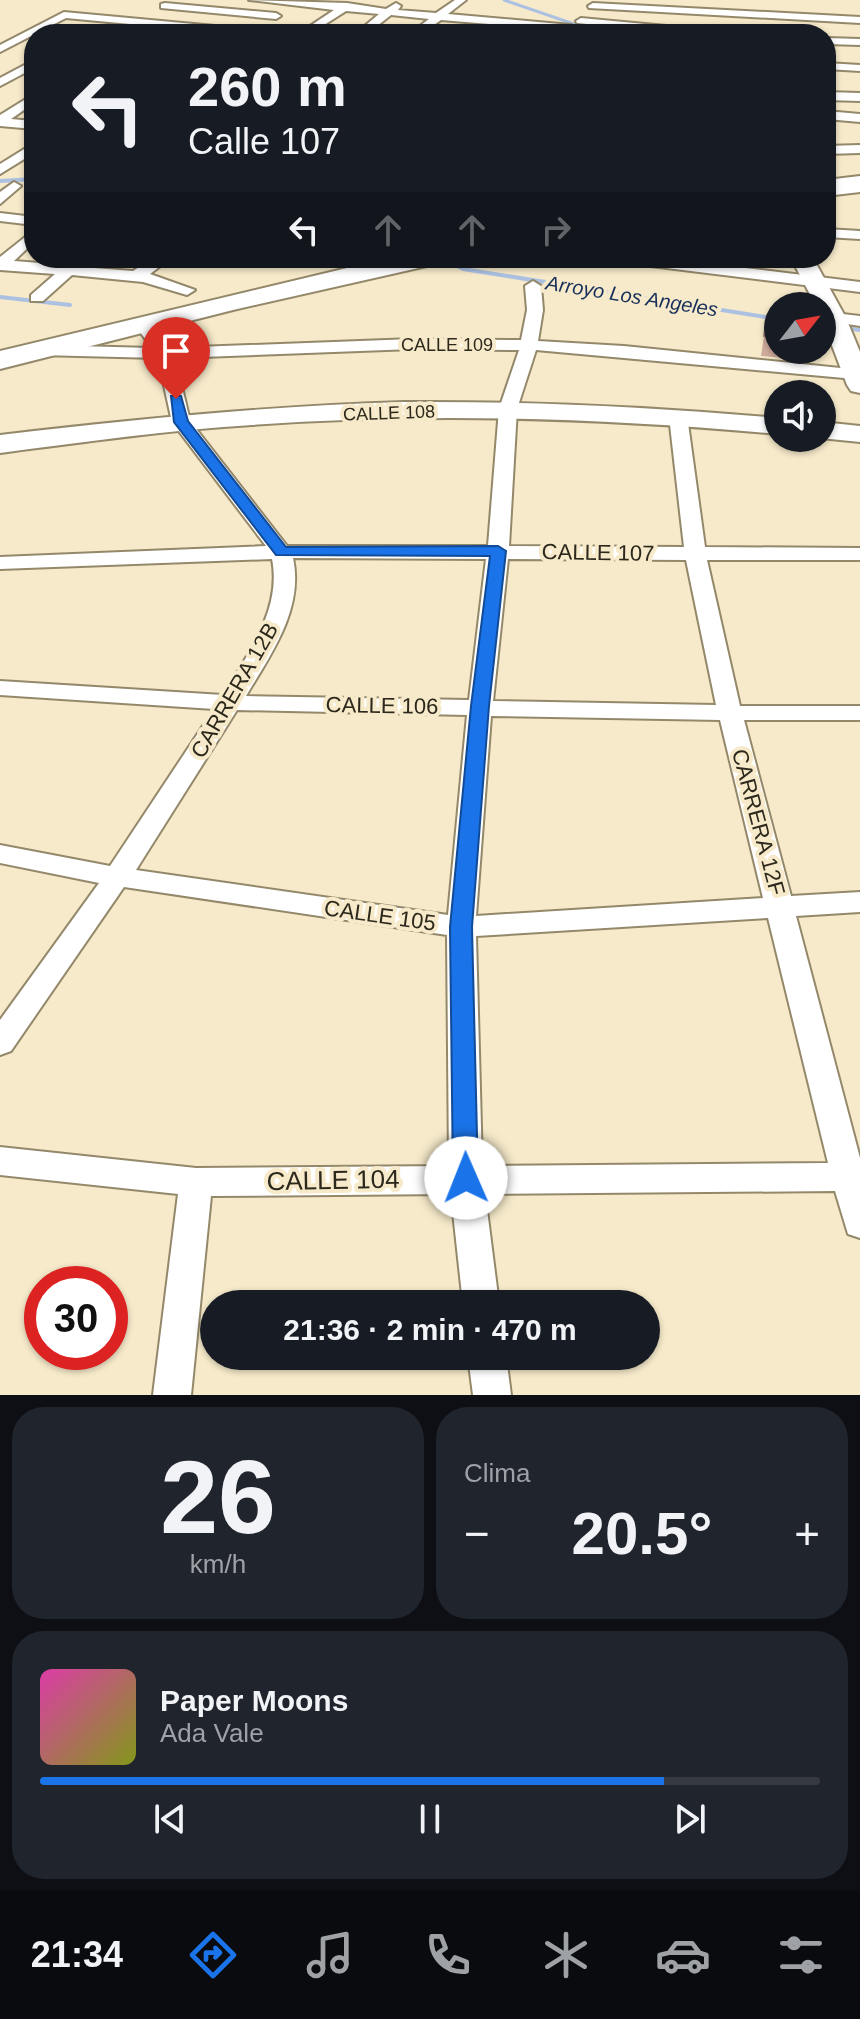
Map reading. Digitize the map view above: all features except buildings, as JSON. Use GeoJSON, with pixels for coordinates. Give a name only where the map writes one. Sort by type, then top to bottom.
{"type":"FeatureCollection","features":[{"type":"Feature","properties":{"kind":"highway"},"geometry":{"type":"LineString","coordinates":[[836,187],[860,184]]}},
{"type":"Feature","properties":{"kind":"highway"},"geometry":{"type":"LineString","coordinates":[[836,198],[860,196]]}},
{"type":"Feature","properties":{"kind":"highway"},"geometry":{"type":"LineString","coordinates":[[6,332],[289,268]]}},
{"type":"Feature","properties":{"kind":"highway"},"geometry":{"type":"LineString","coordinates":[[0,360],[41,324],[142,324],[380,268]]}},
{"type":"Feature","properties":{"kind":"street"},"geometry":{"type":"LineString","coordinates":[[132,22],[177,0]]}},
{"type":"Feature","properties":{"kind":"street"},"geometry":{"type":"LineString","coordinates":[[212,24],[254,0],[530,24]]}},
{"type":"Feature","properties":{"kind":"street"},"geometry":{"type":"LineString","coordinates":[[318,24],[356,0]]}},
{"type":"Feature","properties":{"kind":"street"},"geometry":{"type":"LineString","coordinates":[[379,24],[389,11],[405,0]]}},
{"type":"Feature","properties":{"kind":"street"},"geometry":{"type":"LineString","coordinates":[[695,24],[707,0]]}},
{"type":"Feature","properties":{"kind":"street"},"geometry":{"type":"LineString","coordinates":[[756,20],[765,0]]}},
{"type":"Feature","properties":{"kind":"street"},"geometry":{"type":"LineString","coordinates":[[264,24],[301,2]]}},
{"type":"Feature","properties":{"kind":"street"},"geometry":{"type":"LineString","coordinates":[[440,3],[462,3]]}},
{"type":"Feature","properties":{"kind":"street"},"geometry":{"type":"LineString","coordinates":[[426,24],[462,3]]}},
{"type":"Feature","properties":{"kind":"street"},"geometry":{"type":"LineString","coordinates":[[577,24],[595,3],[648,5],[756,20],[825,14],[860,20]]}},
{"type":"Feature","properties":{"kind":"street"},"geometry":{"type":"LineString","coordinates":[[640,24],[648,5]]}},
{"type":"Feature","properties":{"kind":"street"},"geometry":{"type":"LineString","coordinates":[[165,6],[292,18]]}},
{"type":"Feature","properties":{"kind":"street"},"geometry":{"type":"LineString","coordinates":[[45,24],[64,15],[158,24],[188,9]]}},
{"type":"Feature","properties":{"kind":"street"},"geometry":{"type":"LineString","coordinates":[[493,24],[512,10]]}},
{"type":"Feature","properties":{"kind":"street"},"geometry":{"type":"LineString","coordinates":[[821,24],[825,14]]}},
{"type":"Feature","properties":{"kind":"street"},"geometry":{"type":"LineString","coordinates":[[308,19],[360,24]]}},
{"type":"Feature","properties":{"kind":"street"},"geometry":{"type":"LineString","coordinates":[[104,24],[111,20]]}},
{"type":"Feature","properties":{"kind":"street"},"geometry":{"type":"LineString","coordinates":[[836,41],[860,42]]}},
{"type":"Feature","properties":{"kind":"street"},"geometry":{"type":"LineString","coordinates":[[0,49],[6,42]]}},
{"type":"Feature","properties":{"kind":"street"},"geometry":{"type":"LineString","coordinates":[[836,67],[860,68]]}},
{"type":"Feature","properties":{"kind":"street"},"geometry":{"type":"LineString","coordinates":[[0,83],[24,69]]}},
{"type":"Feature","properties":{"kind":"street"},"geometry":{"type":"LineString","coordinates":[[0,83],[23,85]]}},
{"type":"Feature","properties":{"kind":"street"},"geometry":{"type":"LineString","coordinates":[[836,96],[860,97]]}},
{"type":"Feature","properties":{"kind":"street"},"geometry":{"type":"LineString","coordinates":[[0,122],[24,105]]}},
{"type":"Feature","properties":{"kind":"street"},"geometry":{"type":"LineString","coordinates":[[836,116],[860,118]]}},
{"type":"Feature","properties":{"kind":"street"},"geometry":{"type":"LineString","coordinates":[[0,122],[24,124]]}},
{"type":"Feature","properties":{"kind":"street"},"geometry":{"type":"LineString","coordinates":[[836,150],[860,149]]}},
{"type":"Feature","properties":{"kind":"street"},"geometry":{"type":"LineString","coordinates":[[0,170],[24,153]]}},
{"type":"Feature","properties":{"kind":"street"},"geometry":{"type":"LineString","coordinates":[[17,158],[24,158]]}},
{"type":"Feature","properties":{"kind":"street"},"geometry":{"type":"LineString","coordinates":[[0,200],[14,186]]}},
{"type":"Feature","properties":{"kind":"street"},"geometry":{"type":"LineString","coordinates":[[0,217],[24,220]]}},
{"type":"Feature","properties":{"kind":"street"},"geometry":{"type":"LineString","coordinates":[[836,234],[860,235]]}},
{"type":"Feature","properties":{"kind":"street"},"geometry":{"type":"LineString","coordinates":[[1,264],[24,243]]}},
{"type":"Feature","properties":{"kind":"street"},"geometry":{"type":"LineString","coordinates":[[1,264],[24,266]]}},
{"type":"Feature","properties":{"kind":"street"},"geometry":{"type":"LineString","coordinates":[[46,268],[136,276],[187,290]]}},
{"type":"Feature","properties":{"kind":"street"},"geometry":{"type":"LineString","coordinates":[[41,324],[70,268]]}},
{"type":"Feature","properties":{"kind":"street"},"geometry":{"type":"LineString","coordinates":[[136,276],[148,268]]}},
{"type":"Feature","properties":{"kind":"street"},"geometry":{"type":"LineString","coordinates":[[702,268],[860,287]]}},
{"type":"Feature","properties":{"kind":"street"},"geometry":{"type":"LineString","coordinates":[[807,268],[842,324],[858,380]]}},
{"type":"Feature","properties":{"kind":"street"},"geometry":{"type":"LineString","coordinates":[[479,1290],[466,1178],[461,927],[480,706],[498,551],[508,409],[529,345],[535,310],[533,286]]}},
{"type":"Feature","properties":{"kind":"street","name":"CALLE 109"},"geometry":{"type":"LineString","coordinates":[[41,324],[165,353],[413,344],[529,345],[624,351],[858,380]]}},
{"type":"Feature","properties":{"kind":"street"},"geometry":{"type":"LineString","coordinates":[[142,324],[165,353],[181,422],[281,552]]}},
{"type":"Feature","properties":{"kind":"street","name":"CALLE 108"},"geometry":{"type":"LineString","coordinates":[[0,444],[181,422],[508,409],[678,416],[764,425]]}},
{"type":"Feature","properties":{"kind":"street","name":"CARRERA 12F"},"geometry":{"type":"LineString","coordinates":[[678,416],[695,554],[730,713],[854,1177],[860,1223]]}},
{"type":"Feature","properties":{"kind":"street"},"geometry":{"type":"LineString","coordinates":[[836,431],[860,434]]}},
{"type":"Feature","properties":{"kind":"street","name":"CALLE 107"},"geometry":{"type":"LineString","coordinates":[[0,563],[281,552],[860,554]]}},
{"type":"Feature","properties":{"kind":"street","name":"CARRERA 12B"},"geometry":{"type":"LineString","coordinates":[[0,1043],[119,877],[230,703],[283,604],[287,577],[281,552]]}},
{"type":"Feature","properties":{"kind":"street","name":"CALLE 106"},"geometry":{"type":"LineString","coordinates":[[0,688],[230,703],[860,713]]}},
{"type":"Feature","properties":{"kind":"street","name":"CALLE 105"},"geometry":{"type":"LineString","coordinates":[[0,854],[119,877],[461,927],[860,902]]}},
{"type":"Feature","properties":{"kind":"street","name":"CALLE 104"},"geometry":{"type":"LineString","coordinates":[[0,1161],[196,1182],[854,1177]]}},
{"type":"Feature","properties":{"kind":"street"},"geometry":{"type":"LineString","coordinates":[[172,1395],[196,1182]]}},
{"type":"Feature","properties":{"kind":"street"},"geometry":{"type":"LineString","coordinates":[[489,1370],[492,1395]]}},
{"type":"Feature","properties":{"kind":"waterway"},"geometry":{"type":"LineString","coordinates":[[504,0],[574,24]]}},
{"type":"Feature","properties":{"kind":"waterway","name":"Arroyo Los Angeles"},"geometry":{"type":"LineString","coordinates":[[0,181],[24,180]]}},
{"type":"Feature","properties":{"kind":"waterway","name":"Arroyo Los Angeles"},"geometry":{"type":"LineString","coordinates":[[461,268],[764,317]]}},
{"type":"Feature","properties":{"kind":"waterway"},"geometry":{"type":"LineString","coordinates":[[0,297],[70,305]]}},
{"type":"Feature","properties":{"kind":"waterway","name":"Arroyo Los Angeles"},"geometry":{"type":"LineString","coordinates":[[836,327],[860,330]]}},
{"type":"Feature","properties":{"kind":"route"},"geometry":{"type":"LineString","coordinates":[[176,399],[181,422],[281,552],[498,551],[480,706],[461,927],[466,1178]]}}]}
